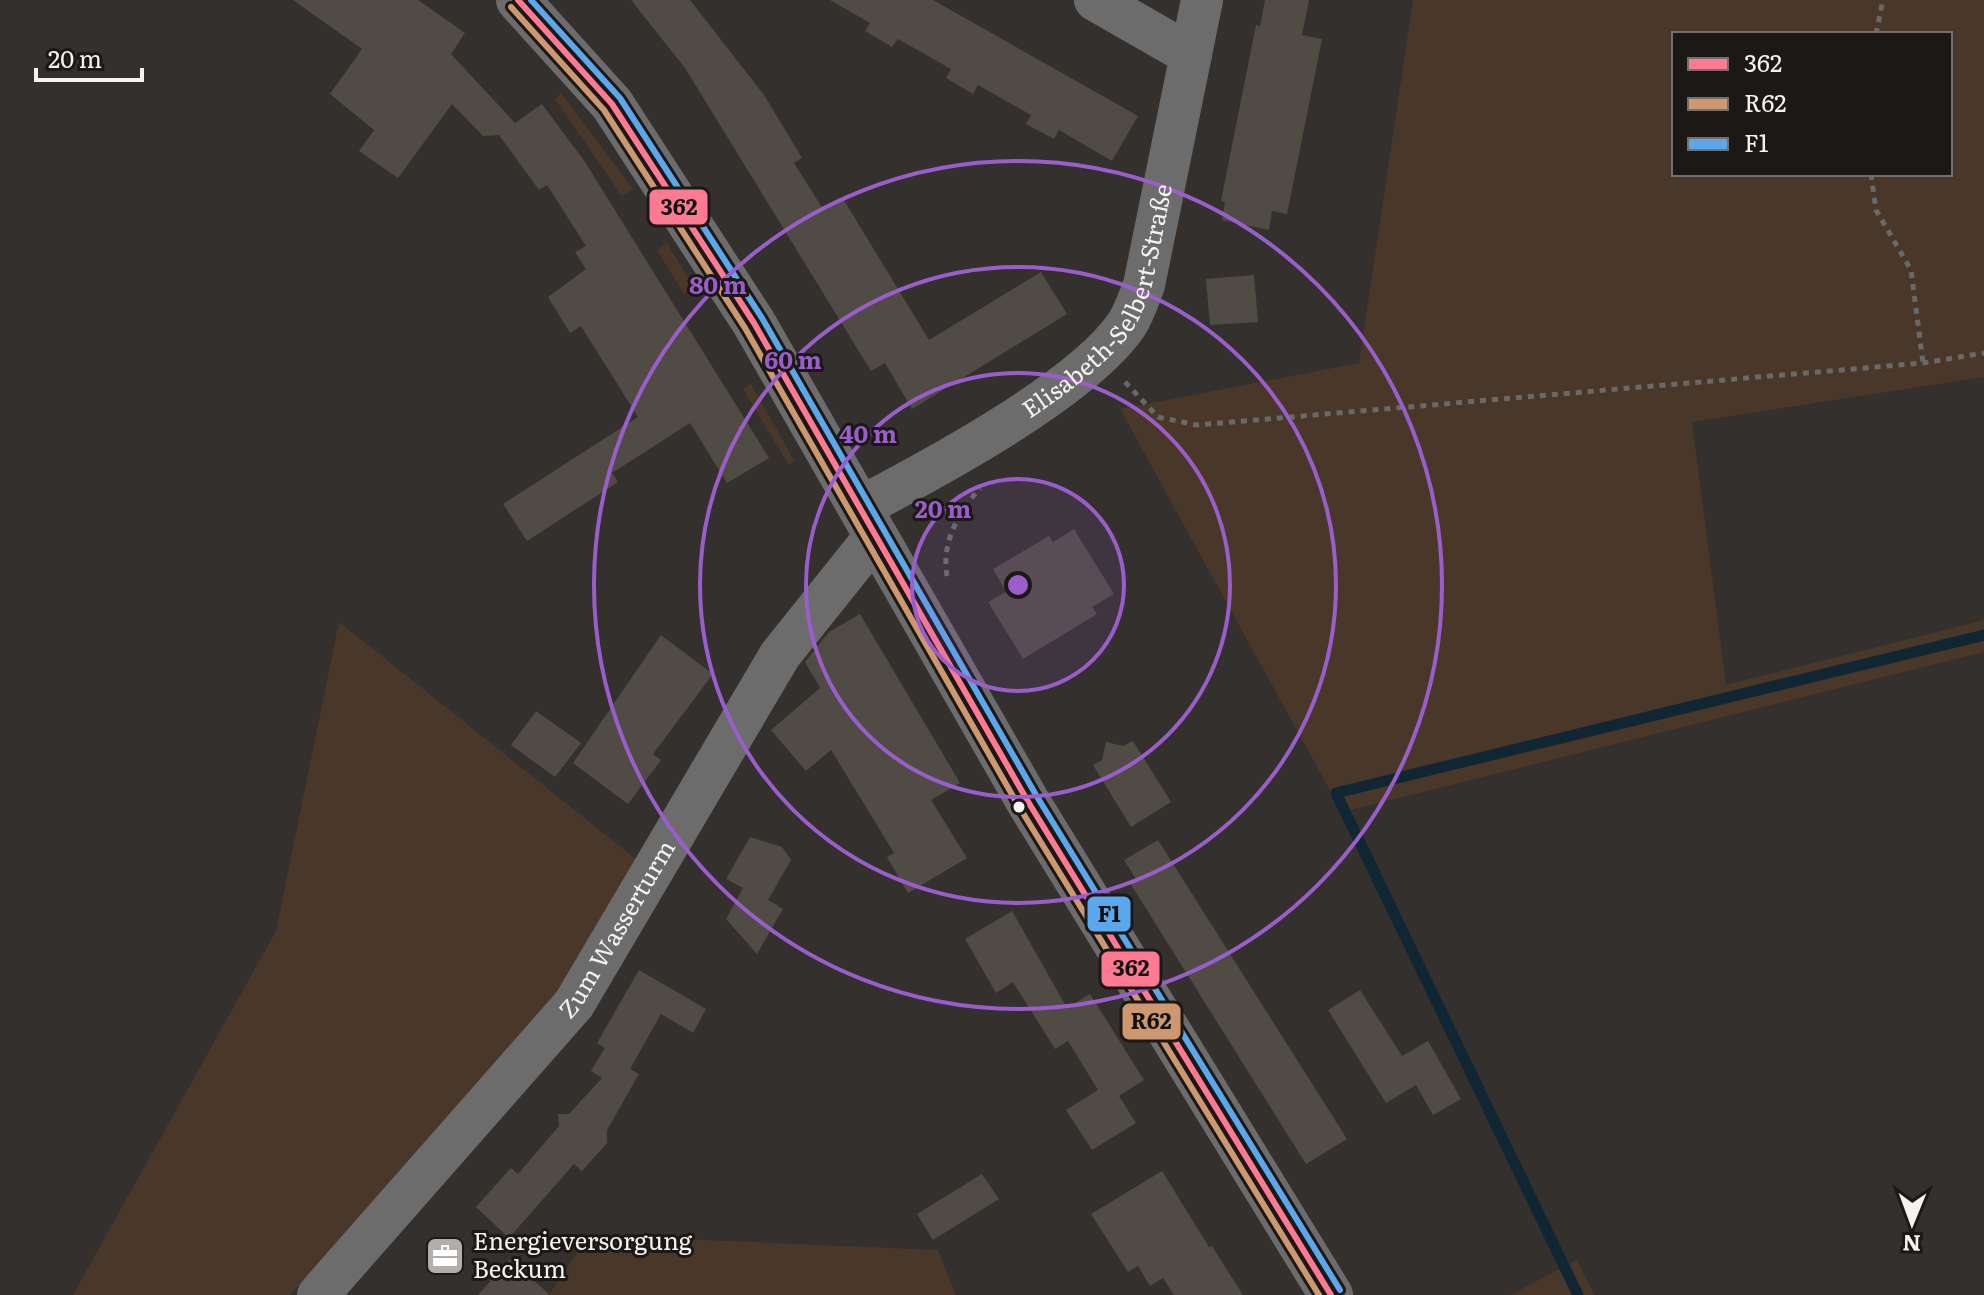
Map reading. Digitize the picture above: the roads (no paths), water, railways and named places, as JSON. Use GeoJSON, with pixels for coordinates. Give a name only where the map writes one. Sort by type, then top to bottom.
{"type":"FeatureCollection","features":[{"type":"Feature","properties":{"kind":"street"},"geometry":{"type":"LineString","coordinates":[[518,0],[612,104],[754,323],[1027,800],[1331,1295]]}},
{"type":"Feature","properties":{"kind":"street"},"geometry":{"type":"LineString","coordinates":[[1095,0],[1191,55]]}},
{"type":"Feature","properties":{"kind":"street","name":"Elisabeth-Selbert-Straße"},"geometry":{"type":"LineString","coordinates":[[869,521],[1100,355],[1128,323],[1144,285],[1202,0]]}},
{"type":"Feature","properties":{"kind":"street","name":"Zum Wasserturm"},"geometry":{"type":"LineString","coordinates":[[318,1295],[574,1004],[780,655],[869,521]]}},
{"type":"Feature","properties":{"kind":"waterway"},"geometry":{"type":"LineString","coordinates":[[1578,1295],[1336,793],[1984,635]]}},
{"type":"Feature","properties":{"kind":"place","name":"Energieversorgung Beckum"},"geometry":{"type":"Point","coordinates":[445,1256]}}]}
